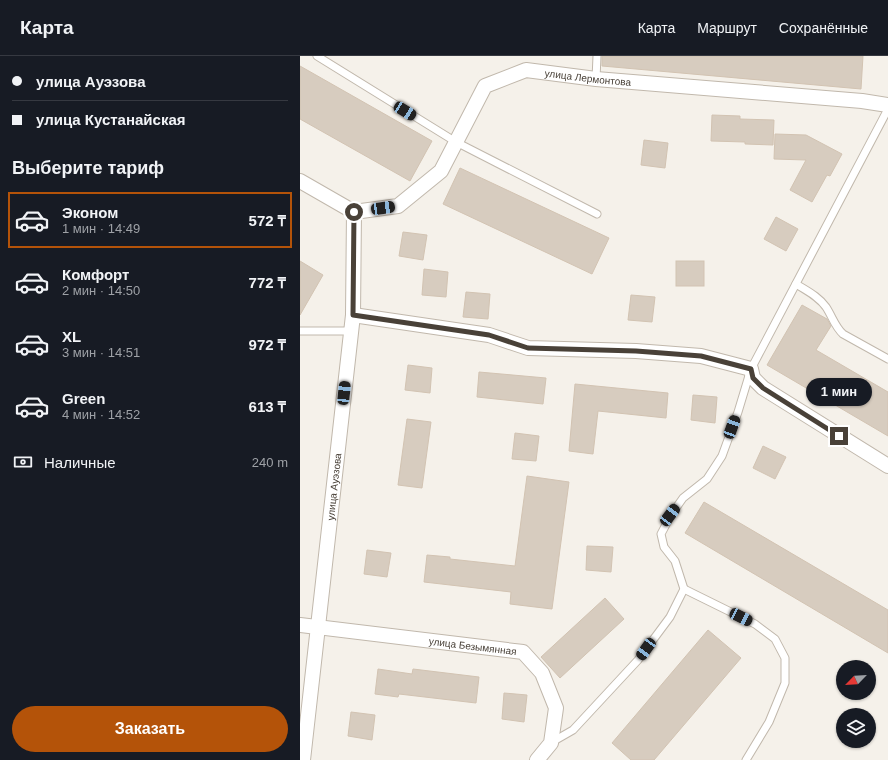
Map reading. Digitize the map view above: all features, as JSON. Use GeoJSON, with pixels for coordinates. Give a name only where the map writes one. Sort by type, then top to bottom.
{"type":"FeatureCollection","features":[{"type":"Feature","properties":{"kind":"street","name":"улица Лермонтова"},"geometry":{"type":"LineString","coordinates":[[354,212],[398,206],[441,170],[485,86],[526,70],[596,80],[862,100],[888,105]]}},
{"type":"Feature","properties":{"kind":"street"},"geometry":{"type":"LineString","coordinates":[[300,181],[354,212]]}},
{"type":"Feature","properties":{"kind":"street","name":"улица Ауэзова"},"geometry":{"type":"LineString","coordinates":[[303,760],[353,315],[354,212]]}},
{"type":"Feature","properties":{"kind":"street"},"geometry":{"type":"LineString","coordinates":[[353,315],[489,335],[528,348],[636,351],[701,356],[751,369],[753,378],[763,388],[888,466]]}},
{"type":"Feature","properties":{"kind":"street","name":"улица Безымянная"},"geometry":{"type":"LineString","coordinates":[[300,625],[523,652],[542,673],[556,708],[551,743]]}},
{"type":"Feature","properties":{"kind":"street"},"geometry":{"type":"LineString","coordinates":[[537,760],[551,743]]}},
{"type":"Feature","properties":{"kind":"lane"},"geometry":{"type":"LineString","coordinates":[[317,56],[456,142],[597,214]]}},
{"type":"Feature","properties":{"kind":"lane"},"geometry":{"type":"LineString","coordinates":[[596,80],[597,56]]}},
{"type":"Feature","properties":{"kind":"lane"},"geometry":{"type":"LineString","coordinates":[[551,743],[573,730],[638,660],[670,616],[684,589],[675,561],[664,547],[662,534],[670,515],[683,498],[707,479],[722,456],[738,412],[751,369],[888,109]]}},
{"type":"Feature","properties":{"kind":"lane"},"geometry":{"type":"LineString","coordinates":[[796,284],[819,299],[843,334],[888,359]]}},
{"type":"Feature","properties":{"kind":"lane"},"geometry":{"type":"LineString","coordinates":[[300,331],[351,331]]}},
{"type":"Feature","properties":{"kind":"lane"},"geometry":{"type":"LineString","coordinates":[[684,589],[755,624],[775,639],[785,658],[785,683],[769,722],[746,760]]}},
{"type":"Feature","properties":{"kind":"building"},"geometry":{"type":"Polygon","coordinates":[[[602,56],[863,56],[861,89],[602,66],[602,56]]]}},
{"type":"Feature","properties":{"kind":"building"},"geometry":{"type":"Polygon","coordinates":[[[300,66],[432,141],[410,181],[300,119],[300,66]]]}},
{"type":"Feature","properties":{"kind":"building"},"geometry":{"type":"Polygon","coordinates":[[[712,115],[740,116],[740,119],[774,120],[773,145],[711,141],[712,115]]]}},
{"type":"Feature","properties":{"kind":"building"},"geometry":{"type":"Polygon","coordinates":[[[775,134],[806,135],[842,154],[830,176],[827,175],[812,202],[790,190],[806,160],[774,159],[775,134]]]}},
{"type":"Feature","properties":{"kind":"building"},"geometry":{"type":"Polygon","coordinates":[[[644,140],[668,143],[665,168],[641,165],[644,140]]]}},
{"type":"Feature","properties":{"kind":"building"},"geometry":{"type":"Polygon","coordinates":[[[460,168],[609,238],[592,274],[443,204],[460,168]]]}},
{"type":"Feature","properties":{"kind":"building"},"geometry":{"type":"Polygon","coordinates":[[[776,217],[798,229],[786,251],[764,239],[776,217]]]}},
{"type":"Feature","properties":{"kind":"building"},"geometry":{"type":"Polygon","coordinates":[[[403,232],[427,235],[423,260],[399,256],[403,232]]]}},
{"type":"Feature","properties":{"kind":"building"},"geometry":{"type":"Polygon","coordinates":[[[300,261],[323,275],[300,315],[300,261]]]}},
{"type":"Feature","properties":{"kind":"building"},"geometry":{"type":"Polygon","coordinates":[[[676,261],[704,261],[704,286],[676,286],[676,261]]]}},
{"type":"Feature","properties":{"kind":"building"},"geometry":{"type":"Polygon","coordinates":[[[424,269],[448,272],[446,297],[422,295],[424,269]]]}},
{"type":"Feature","properties":{"kind":"building"},"geometry":{"type":"Polygon","coordinates":[[[466,292],[490,294],[488,319],[463,317],[466,292]]]}},
{"type":"Feature","properties":{"kind":"building"},"geometry":{"type":"Polygon","coordinates":[[[631,295],[655,297],[652,322],[628,320],[631,295]]]}},
{"type":"Feature","properties":{"kind":"building"},"geometry":{"type":"Polygon","coordinates":[[[802,305],[827,319],[831,326],[816,350],[888,392],[888,436],[767,365],[802,305]]]}},
{"type":"Feature","properties":{"kind":"building"},"geometry":{"type":"Polygon","coordinates":[[[408,365],[432,368],[430,393],[405,390],[408,365]]]}},
{"type":"Feature","properties":{"kind":"building"},"geometry":{"type":"Polygon","coordinates":[[[479,372],[546,378],[543,404],[477,397],[479,372]]]}},
{"type":"Feature","properties":{"kind":"building"},"geometry":{"type":"Polygon","coordinates":[[[575,384],[668,393],[666,418],[598,411],[593,454],[569,451],[575,384]]]}},
{"type":"Feature","properties":{"kind":"building"},"geometry":{"type":"Polygon","coordinates":[[[693,395],[717,397],[715,423],[691,420],[693,395]]]}},
{"type":"Feature","properties":{"kind":"building"},"geometry":{"type":"Polygon","coordinates":[[[407,419],[431,422],[422,488],[398,485],[407,419]]]}},
{"type":"Feature","properties":{"kind":"building"},"geometry":{"type":"Polygon","coordinates":[[[515,433],[539,436],[536,461],[512,459],[515,433]]]}},
{"type":"Feature","properties":{"kind":"building"},"geometry":{"type":"Polygon","coordinates":[[[763,446],[786,457],[775,479],[753,468],[763,446]]]}},
{"type":"Feature","properties":{"kind":"building"},"geometry":{"type":"Polygon","coordinates":[[[527,476],[569,482],[552,609],[510,604],[511,592],[424,582],[427,555],[515,566],[527,476]]]}},
{"type":"Feature","properties":{"kind":"building"},"geometry":{"type":"Polygon","coordinates":[[[704,502],[888,610],[888,653],[685,533],[704,502]]]}},
{"type":"Feature","properties":{"kind":"building"},"geometry":{"type":"Polygon","coordinates":[[[587,546],[613,547],[611,572],[586,570],[587,546]]]}},
{"type":"Feature","properties":{"kind":"building"},"geometry":{"type":"Polygon","coordinates":[[[367,550],[391,553],[387,577],[364,574],[367,550]]]}},
{"type":"Feature","properties":{"kind":"building"},"geometry":{"type":"Polygon","coordinates":[[[605,598],[624,619],[560,678],[541,657],[605,598]]]}},
{"type":"Feature","properties":{"kind":"building"},"geometry":{"type":"Polygon","coordinates":[[[708,630],[741,658],[654,760],[631,760],[612,743],[708,630]]]}},
{"type":"Feature","properties":{"kind":"building"},"geometry":{"type":"Polygon","coordinates":[[[378,669],[412,674],[413,669],[479,677],[476,703],[399,694],[398,697],[375,694],[378,669]]]}},
{"type":"Feature","properties":{"kind":"building"},"geometry":{"type":"Polygon","coordinates":[[[504,693],[527,695],[524,722],[502,719],[504,693]]]}},
{"type":"Feature","properties":{"kind":"building"},"geometry":{"type":"Polygon","coordinates":[[[351,712],[375,715],[372,740],[348,736],[351,712]]]}},
{"type":"Feature","properties":{"kind":"route"},"geometry":{"type":"LineString","coordinates":[[354,212],[353,315],[489,335],[528,348],[636,351],[701,356],[751,369],[753,378],[763,388],[839,436]]}}]}
